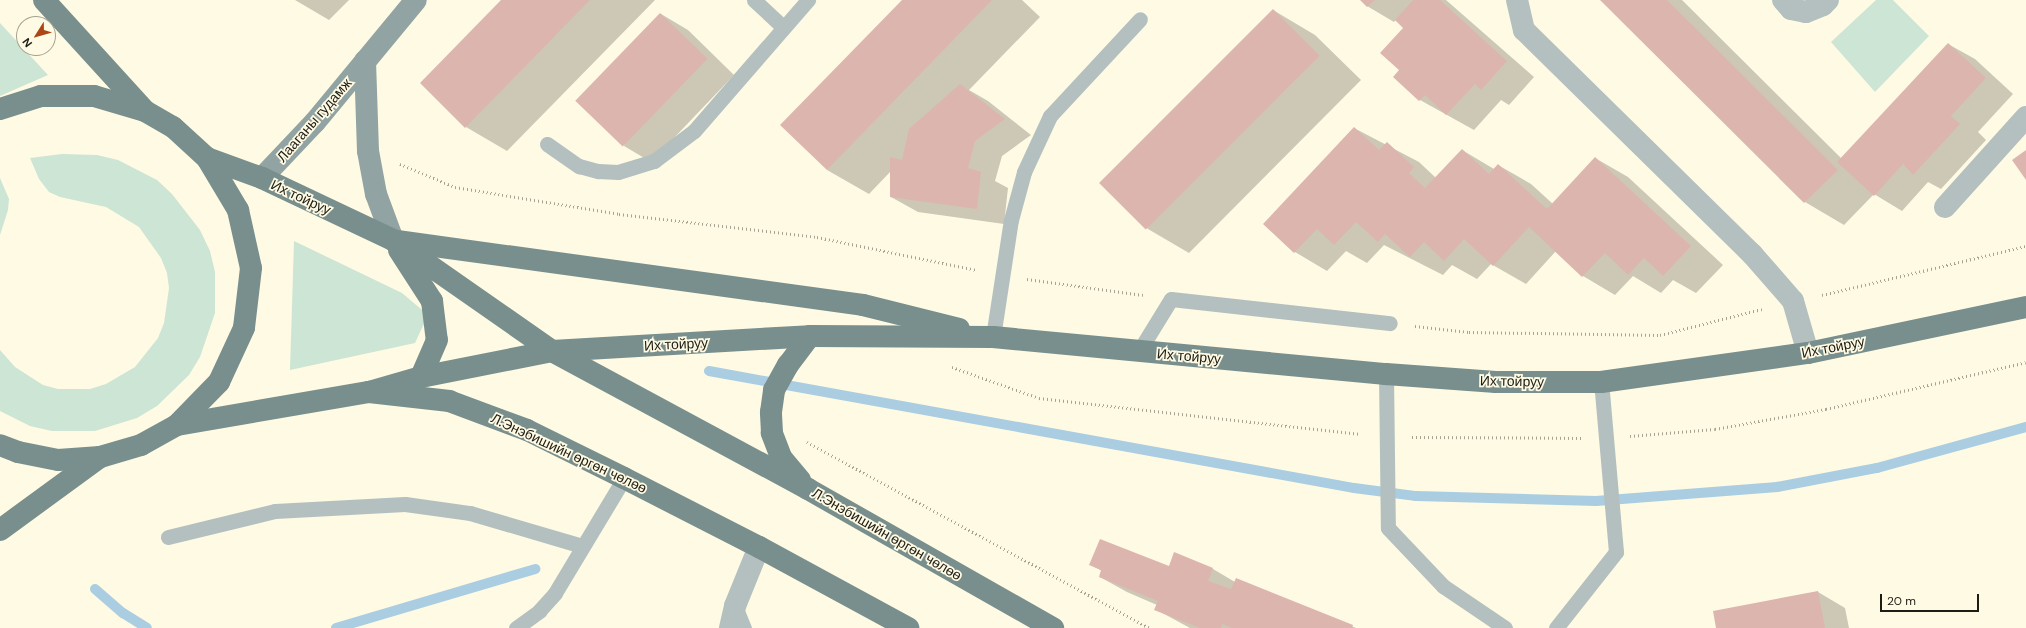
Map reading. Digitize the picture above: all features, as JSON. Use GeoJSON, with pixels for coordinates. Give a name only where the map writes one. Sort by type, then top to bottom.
{"type":"FeatureCollection","features":[{"type":"Feature","properties":{"kind":"main road"},"geometry":{"type":"LineString","coordinates":[[44,0],[145,111]]}},
{"type":"Feature","properties":{"kind":"main road","name":"Лааганы гудамж"},"geometry":{"type":"LineString","coordinates":[[262,178],[315,122],[416,0]]}},
{"type":"Feature","properties":{"kind":"main road"},"geometry":{"type":"LineString","coordinates":[[365,61],[368,151],[376,194],[393,240],[432,301],[437,340],[420,377]]}},
{"type":"Feature","properties":{"kind":"main road"},"geometry":{"type":"LineString","coordinates":[[0,109],[41,96],[94,96],[145,111],[173,127],[207,158],[238,210],[251,268],[244,328],[219,382],[177,425],[141,445],[100,457],[58,460],[18,452],[0,445]]}},
{"type":"Feature","properties":{"kind":"main road","name":"Их тойруу"},"geometry":{"type":"LineString","coordinates":[[207,158],[262,178],[393,240],[552,351],[810,336],[993,337],[1386,374],[1496,382],[1601,382],[1808,353],[2026,307]]}},
{"type":"Feature","properties":{"kind":"main road","name":"Их тойруу"},"geometry":{"type":"LineString","coordinates":[[393,240],[863,305],[993,337]]}},
{"type":"Feature","properties":{"kind":"main road"},"geometry":{"type":"LineString","coordinates":[[808,489],[781,457],[772,433],[771,412],[774,390],[788,365],[810,336]]}},
{"type":"Feature","properties":{"kind":"main road"},"geometry":{"type":"LineString","coordinates":[[369,392],[420,377],[552,351]]}},
{"type":"Feature","properties":{"kind":"main road","name":"Л.Энэбишийн өргөн чөлөө"},"geometry":{"type":"LineString","coordinates":[[552,351],[808,489],[1053,628]]}},
{"type":"Feature","properties":{"kind":"main road","name":"Л.Энэбишийн өргөн чөлөө"},"geometry":{"type":"LineString","coordinates":[[177,425],[369,392],[456,403],[527,430],[624,478],[759,547],[908,628]]}},
{"type":"Feature","properties":{"kind":"main road"},"geometry":{"type":"LineString","coordinates":[[0,530],[100,457]]}},
{"type":"Feature","properties":{"kind":"street"},"geometry":{"type":"LineString","coordinates":[[1517,0],[1524,30],[1752,254],[1793,302],[1808,353]]}},
{"type":"Feature","properties":{"kind":"street"},"geometry":{"type":"LineString","coordinates":[[1783,0],[1791,9],[1806,12],[1823,5],[1828,0]]}},
{"type":"Feature","properties":{"kind":"street"},"geometry":{"type":"LineString","coordinates":[[1945,207],[2026,117]]}},
{"type":"Feature","properties":{"kind":"street"},"geometry":{"type":"LineString","coordinates":[[730,628],[735,606],[759,547]]}},
{"type":"Feature","properties":{"kind":"lane"},"geometry":{"type":"LineString","coordinates":[[754,0],[783,27]]}},
{"type":"Feature","properties":{"kind":"lane"},"geometry":{"type":"LineString","coordinates":[[547,144],[578,166],[598,171],[618,172],[654,161],[694,131],[808,0]]}},
{"type":"Feature","properties":{"kind":"lane"},"geometry":{"type":"LineString","coordinates":[[993,337],[1011,220],[1024,172],[1050,116],[1140,19]]}},
{"type":"Feature","properties":{"kind":"lane"},"geometry":{"type":"LineString","coordinates":[[1139,351],[1171,299],[1390,323]]}},
{"type":"Feature","properties":{"kind":"lane"},"geometry":{"type":"LineString","coordinates":[[1386,374],[1388,528],[1443,586],[1505,628]]}},
{"type":"Feature","properties":{"kind":"lane"},"geometry":{"type":"LineString","coordinates":[[1556,628],[1616,552],[1601,382]]}},
{"type":"Feature","properties":{"kind":"lane"},"geometry":{"type":"LineString","coordinates":[[516,628],[539,611],[555,593],[624,478]]}},
{"type":"Feature","properties":{"kind":"lane"},"geometry":{"type":"LineString","coordinates":[[168,537],[275,511],[405,504],[470,513],[582,546]]}},
{"type":"Feature","properties":{"kind":"lane"},"geometry":{"type":"LineString","coordinates":[[735,606],[744,628]]}},
{"type":"Feature","properties":{"kind":"path"},"geometry":{"type":"LineString","coordinates":[[368,151],[455,187],[619,214],[817,238],[1003,276],[1171,299]]}},
{"type":"Feature","properties":{"kind":"path"},"geometry":{"type":"LineString","coordinates":[[1390,323],[1469,332],[1660,335],[2026,246]]}},
{"type":"Feature","properties":{"kind":"path"},"geometry":{"type":"LineString","coordinates":[[947,365],[1039,398],[1386,437],[1606,438],[1715,429],[1826,409],[2026,362]]}},
{"type":"Feature","properties":{"kind":"path"},"geometry":{"type":"LineString","coordinates":[[803,439],[1149,628]]}},
{"type":"Feature","properties":{"kind":"green space"},"geometry":{"type":"Polygon","coordinates":[[[1876,0],[1893,0],[1929,36],[1875,92],[1831,42],[1876,0]]]}},
{"type":"Feature","properties":{"kind":"green space"},"geometry":{"type":"Polygon","coordinates":[[[0,23],[16,40],[16,56],[30,56],[48,75],[0,96],[0,23]]]}},
{"type":"Feature","properties":{"kind":"green space"},"geometry":{"type":"Polygon","coordinates":[[[62,154],[97,155],[118,160],[157,180],[172,194],[200,230],[210,251],[215,272],[215,313],[200,357],[189,375],[157,406],[137,418],[95,431],[52,431],[30,426],[0,411],[0,350],[15,367],[43,385],[58,389],[90,389],[106,384],[135,367],[158,338],[164,323],[169,288],[167,273],[161,258],[139,227],[106,207],[60,197],[49,192],[39,179],[30,158],[62,154]]]}},
{"type":"Feature","properties":{"kind":"green space"},"geometry":{"type":"Polygon","coordinates":[[[0,178],[9,199],[8,210],[0,235],[0,178]]]}},
{"type":"Feature","properties":{"kind":"green space"},"geometry":{"type":"Polygon","coordinates":[[[294,241],[402,293],[428,315],[415,343],[290,370],[294,241]]]}},
{"type":"Feature","properties":{"kind":"building"},"geometry":{"type":"Polygon","coordinates":[[[501,0],[590,0],[465,128],[420,83],[501,0]]]}},
{"type":"Feature","properties":{"kind":"building"},"geometry":{"type":"Polygon","coordinates":[[[902,0],[992,0],[827,170],[780,125],[902,0]]]}},
{"type":"Feature","properties":{"kind":"building"},"geometry":{"type":"Polygon","coordinates":[[[1360,0],[1375,0],[1367,7],[1360,0]]]}},
{"type":"Feature","properties":{"kind":"building"},"geometry":{"type":"Polygon","coordinates":[[[1413,0],[1440,0],[1507,61],[1481,90],[1475,84],[1446,115],[1425,95],[1419,101],[1393,77],[1399,70],[1380,53],[1403,28],[1395,20],[1413,0]]]}},
{"type":"Feature","properties":{"kind":"building"},"geometry":{"type":"Polygon","coordinates":[[[1600,0],[1667,0],[1838,170],[1804,203],[1600,0]]]}},
{"type":"Feature","properties":{"kind":"building"},"geometry":{"type":"Polygon","coordinates":[[[1273,9],[1320,56],[1146,230],[1099,183],[1273,9]]]}},
{"type":"Feature","properties":{"kind":"building"},"geometry":{"type":"Polygon","coordinates":[[[660,13],[707,59],[623,147],[575,101],[660,13]]]}},
{"type":"Feature","properties":{"kind":"building"},"geometry":{"type":"Polygon","coordinates":[[[1948,43],[1986,78],[1951,116],[1960,124],[1913,175],[1903,164],[1874,196],[1837,162],[1948,43]]]}},
{"type":"Feature","properties":{"kind":"building"},"geometry":{"type":"Polygon","coordinates":[[[960,84],[1005,119],[975,141],[968,168],[981,172],[977,209],[890,197],[890,157],[902,160],[909,129],[960,84]]]}},
{"type":"Feature","properties":{"kind":"building"},"geometry":{"type":"Polygon","coordinates":[[[1354,127],[1379,150],[1387,142],[1414,167],[1409,173],[1425,188],[1462,149],[1489,174],[1498,164],[1547,209],[1595,157],[1691,246],[1663,276],[1644,258],[1628,275],[1605,253],[1582,277],[1529,227],[1493,266],[1464,239],[1444,261],[1424,242],[1410,257],[1385,234],[1378,242],[1356,222],[1334,245],[1317,229],[1294,253],[1263,224],[1354,127]]]}},
{"type":"Feature","properties":{"kind":"building"},"geometry":{"type":"Polygon","coordinates":[[[2026,150],[2026,180],[2012,160],[2026,150]]]}},
{"type":"Feature","properties":{"kind":"building"},"geometry":{"type":"Polygon","coordinates":[[[1100,539],[1169,566],[1174,552],[1213,568],[1208,581],[1231,589],[1236,578],[1353,625],[1352,628],[1232,628],[1222,624],[1221,628],[1200,628],[1154,610],[1158,601],[1099,577],[1101,570],[1089,565],[1100,539]]]}},
{"type":"Feature","properties":{"kind":"building"},"geometry":{"type":"Polygon","coordinates":[[[1818,591],[1825,628],[1716,628],[1713,611],[1818,591]]]}},
{"type":"Feature","properties":{"kind":"waterway"},"geometry":{"type":"LineString","coordinates":[[709,371],[1354,488],[1416,496],[1596,501],[1777,487],[1877,468],[2026,427]]}},
{"type":"Feature","properties":{"kind":"waterway"},"geometry":{"type":"LineString","coordinates":[[336,628],[535,569]]}},
{"type":"Feature","properties":{"kind":"waterway"},"geometry":{"type":"LineString","coordinates":[[95,589],[123,613],[147,628]]}}]}
